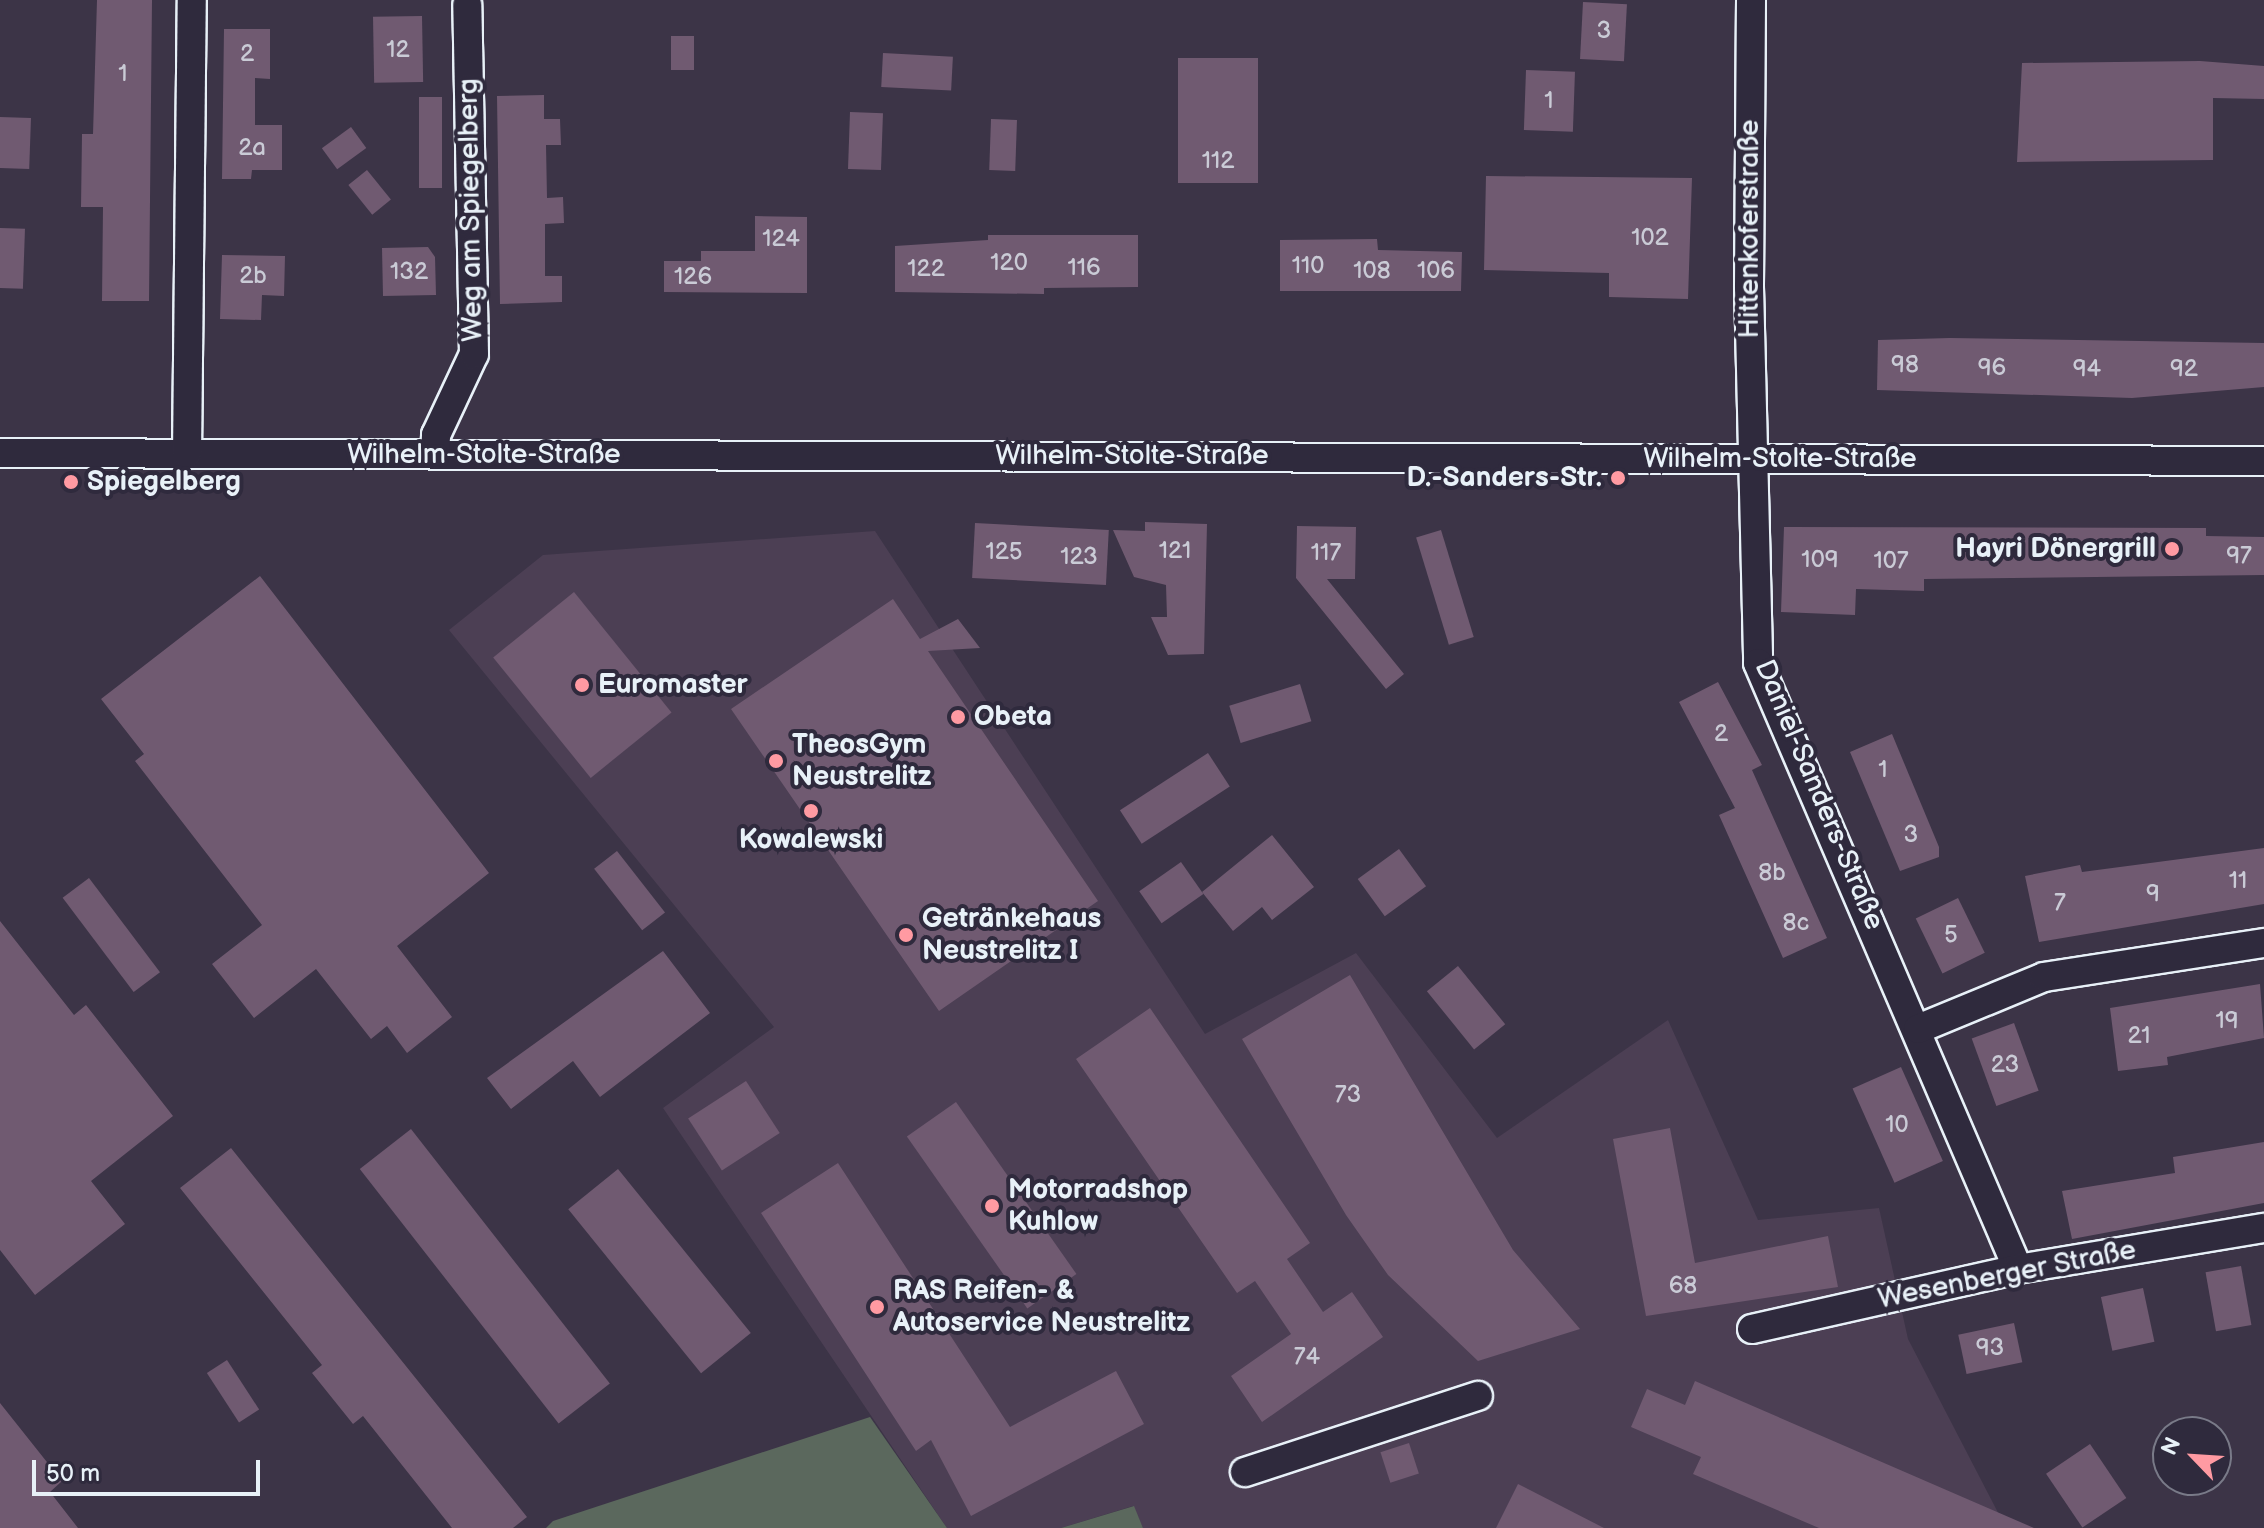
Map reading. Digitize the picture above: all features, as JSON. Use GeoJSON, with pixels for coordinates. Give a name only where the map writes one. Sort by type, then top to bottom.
{"type":"FeatureCollection","features":[{"type":"Feature","properties":{"kind":"street"},"geometry":{"type":"LineString","coordinates":[[187,454],[192,0]]}},
{"type":"Feature","properties":{"kind":"street","name":"Hittenkoferstraße"},"geometry":{"type":"LineString","coordinates":[[1751,0],[1752,458]]}},
{"type":"Feature","properties":{"kind":"street","name":"Weg am Spiegelberg"},"geometry":{"type":"LineString","coordinates":[[435,455],[436,435],[474,354],[467,5]]}},
{"type":"Feature","properties":{"kind":"street","name":"Wilhelm-Stolte-Straße"},"geometry":{"type":"LineString","coordinates":[[0,453],[2264,461]]}},
{"type":"Feature","properties":{"kind":"street","name":"Daniel-Sanders-Straße"},"geometry":{"type":"LineString","coordinates":[[1752,458],[1758,663],[1918,1029],[2018,1269]]}},
{"type":"Feature","properties":{"kind":"street"},"geometry":{"type":"LineString","coordinates":[[1918,1029],[2044,977],[2264,943]]}},
{"type":"Feature","properties":{"kind":"street","name":"Wesenberger Straße"},"geometry":{"type":"LineString","coordinates":[[1752,1329],[2018,1269],[2264,1228]]}},
{"type":"Feature","properties":{"kind":"street"},"geometry":{"type":"LineString","coordinates":[[1245,1472],[1478,1396]]}},
{"type":"Feature","properties":{"kind":"shaded area"},"geometry":{"type":"Polygon","coordinates":[[[875,531],[1205,1034],[1356,953],[1497,1138],[1668,1020],[1758,1220],[1879,1208],[1908,1339],[2006,1528],[1143,1528],[1133,1506],[1061,1528],[947,1528],[663,1108],[774,1027],[449,630],[543,555],[875,531]]]}},
{"type":"Feature","properties":{"kind":"green space"},"geometry":{"type":"Polygon","coordinates":[[[870,1417],[947,1528],[546,1528],[553,1521],[870,1417]]]}},
{"type":"Feature","properties":{"kind":"green space"},"geometry":{"type":"Polygon","coordinates":[[[1134,1506],[1143,1528],[1061,1528],[1134,1506]]]}},
{"type":"Feature","properties":{"kind":"building"},"geometry":{"type":"Polygon","coordinates":[[[97,0],[152,0],[149,301],[102,301],[103,207],[81,207],[82,134],[93,134],[97,0]]]}},
{"type":"Feature","properties":{"kind":"building"},"geometry":{"type":"Polygon","coordinates":[[[1583,2],[1627,4],[1624,61],[1580,59],[1583,2]]]}},
{"type":"Feature","properties":{"kind":"building"},"geometry":{"type":"Polygon","coordinates":[[[422,16],[423,82],[374,83],[373,17],[422,16]]]}},
{"type":"Feature","properties":{"kind":"building"},"geometry":{"type":"Polygon","coordinates":[[[224,29],[270,29],[270,79],[255,78],[255,125],[282,125],[282,170],[252,170],[251,179],[222,179],[224,29]]]}},
{"type":"Feature","properties":{"kind":"building"},"geometry":{"type":"Polygon","coordinates":[[[671,36],[694,36],[694,70],[671,70],[671,36]]]}},
{"type":"Feature","properties":{"kind":"building"},"geometry":{"type":"Polygon","coordinates":[[[883,53],[953,57],[951,91],[881,87],[883,53]]]}},
{"type":"Feature","properties":{"kind":"building"},"geometry":{"type":"Polygon","coordinates":[[[1178,58],[1258,58],[1258,183],[1178,183],[1178,58]]]}},
{"type":"Feature","properties":{"kind":"building"},"geometry":{"type":"Polygon","coordinates":[[[2200,61],[2264,66],[2264,99],[2213,98],[2213,160],[2017,162],[2022,63],[2200,61]]]}},
{"type":"Feature","properties":{"kind":"building"},"geometry":{"type":"Polygon","coordinates":[[[1526,70],[1575,72],[1573,132],[1524,130],[1526,70]]]}},
{"type":"Feature","properties":{"kind":"building"},"geometry":{"type":"Polygon","coordinates":[[[544,95],[544,119],[560,119],[561,145],[546,145],[547,198],[563,197],[564,223],[545,224],[545,276],[562,276],[562,302],[500,304],[497,96],[544,95]]]}},
{"type":"Feature","properties":{"kind":"building"},"geometry":{"type":"Polygon","coordinates":[[[419,97],[442,97],[442,188],[419,188],[419,97]]]}},
{"type":"Feature","properties":{"kind":"building"},"geometry":{"type":"Polygon","coordinates":[[[850,112],[883,113],[881,170],[848,169],[850,112]]]}},
{"type":"Feature","properties":{"kind":"building"},"geometry":{"type":"Polygon","coordinates":[[[0,117],[31,118],[29,169],[0,168],[0,117]]]}},
{"type":"Feature","properties":{"kind":"building"},"geometry":{"type":"Polygon","coordinates":[[[991,119],[1017,120],[1015,171],[989,170],[991,119]]]}},
{"type":"Feature","properties":{"kind":"building"},"geometry":{"type":"Polygon","coordinates":[[[351,127],[366,148],[337,169],[322,148],[351,127]]]}},
{"type":"Feature","properties":{"kind":"building"},"geometry":{"type":"Polygon","coordinates":[[[367,170],[391,200],[372,215],[348,185],[367,170]]]}},
{"type":"Feature","properties":{"kind":"building"},"geometry":{"type":"Polygon","coordinates":[[[1486,176],[1692,178],[1688,299],[1609,297],[1609,273],[1484,270],[1486,176]]]}},
{"type":"Feature","properties":{"kind":"building"},"geometry":{"type":"Polygon","coordinates":[[[755,216],[807,217],[807,293],[664,292],[664,261],[701,261],[701,251],[755,251],[755,216]]]}},
{"type":"Feature","properties":{"kind":"building"},"geometry":{"type":"Polygon","coordinates":[[[0,228],[25,229],[23,289],[0,288],[0,228]]]}},
{"type":"Feature","properties":{"kind":"building"},"geometry":{"type":"Polygon","coordinates":[[[988,235],[1138,235],[1138,287],[1044,288],[1044,294],[895,292],[895,246],[988,240],[988,235]]]}},
{"type":"Feature","properties":{"kind":"building"},"geometry":{"type":"Polygon","coordinates":[[[1377,239],[1378,250],[1462,252],[1461,291],[1280,291],[1280,240],[1377,239]]]}},
{"type":"Feature","properties":{"kind":"building"},"geometry":{"type":"Polygon","coordinates":[[[428,247],[435,257],[436,295],[383,296],[382,248],[428,247]]]}},
{"type":"Feature","properties":{"kind":"building"},"geometry":{"type":"Polygon","coordinates":[[[222,255],[285,256],[284,296],[262,295],[261,320],[220,319],[222,255]]]}},
{"type":"Feature","properties":{"kind":"building"},"geometry":{"type":"Polygon","coordinates":[[[1950,338],[2264,343],[2264,387],[2132,398],[1877,390],[1878,340],[1950,338]]]}},
{"type":"Feature","properties":{"kind":"building"},"geometry":{"type":"Polygon","coordinates":[[[1145,522],[1207,524],[1204,654],[1168,655],[1151,617],[1167,617],[1166,585],[1134,577],[1113,530],[1145,531],[1145,522]]]}},
{"type":"Feature","properties":{"kind":"building"},"geometry":{"type":"Polygon","coordinates":[[[975,523],[1109,530],[1106,585],[972,578],[975,523]]]}},
{"type":"Feature","properties":{"kind":"building"},"geometry":{"type":"Polygon","coordinates":[[[1297,526],[1356,527],[1355,579],[1327,579],[1404,674],[1386,689],[1296,578],[1297,526]]]}},
{"type":"Feature","properties":{"kind":"building"},"geometry":{"type":"Polygon","coordinates":[[[1784,527],[2206,528],[2206,536],[2264,537],[2264,575],[1924,579],[1924,591],[1856,589],[1855,615],[1781,612],[1784,527]]]}},
{"type":"Feature","properties":{"kind":"building"},"geometry":{"type":"Polygon","coordinates":[[[1441,530],[1474,637],[1449,645],[1416,538],[1441,530]]]}},
{"type":"Feature","properties":{"kind":"building"},"geometry":{"type":"Polygon","coordinates":[[[260,576],[489,873],[397,946],[452,1017],[407,1053],[387,1026],[371,1039],[316,969],[254,1018],[212,964],[262,925],[135,761],[144,754],[101,699],[260,576]]]}},
{"type":"Feature","properties":{"kind":"building","name":"Euromaster"},"geometry":{"type":"Polygon","coordinates":[[[574,592],[672,712],[591,778],[493,657],[574,592]]]}},
{"type":"Feature","properties":{"kind":"building"},"geometry":{"type":"Polygon","coordinates":[[[893,599],[920,639],[958,619],[980,648],[928,651],[1098,901],[939,1011],[731,709],[893,599]]]}},
{"type":"Feature","properties":{"kind":"building"},"geometry":{"type":"Polygon","coordinates":[[[1718,682],[1762,765],[1752,770],[1827,938],[1783,958],[1719,815],[1735,808],[1679,702],[1718,682]]]}},
{"type":"Feature","properties":{"kind":"building"},"geometry":{"type":"Polygon","coordinates":[[[1300,684],[1311,721],[1241,743],[1229,706],[1300,684]]]}},
{"type":"Feature","properties":{"kind":"building"},"geometry":{"type":"Polygon","coordinates":[[[1892,734],[1939,847],[1939,857],[1900,871],[1850,752],[1892,734]]]}},
{"type":"Feature","properties":{"kind":"building"},"geometry":{"type":"Polygon","coordinates":[[[1208,753],[1230,787],[1142,844],[1120,810],[1208,753]]]}},
{"type":"Feature","properties":{"kind":"building"},"geometry":{"type":"Polygon","coordinates":[[[1272,835],[1314,887],[1272,920],[1262,907],[1233,931],[1202,892],[1272,835]]]}},
{"type":"Feature","properties":{"kind":"building"},"geometry":{"type":"Polygon","coordinates":[[[2264,848],[2264,904],[2039,942],[2025,876],[2080,865],[2082,872],[2264,848]]]}},
{"type":"Feature","properties":{"kind":"building"},"geometry":{"type":"Polygon","coordinates":[[[1399,849],[1426,886],[1385,916],[1358,879],[1399,849]]]}},
{"type":"Feature","properties":{"kind":"building"},"geometry":{"type":"Polygon","coordinates":[[[617,851],[665,912],[642,930],[594,869],[617,851]]]}},
{"type":"Feature","properties":{"kind":"building"},"geometry":{"type":"Polygon","coordinates":[[[1181,862],[1203,894],[1162,923],[1139,891],[1181,862]]]}},
{"type":"Feature","properties":{"kind":"building"},"geometry":{"type":"Polygon","coordinates":[[[89,878],[160,972],[134,992],[63,898],[89,878]]]}},
{"type":"Feature","properties":{"kind":"building"},"geometry":{"type":"Polygon","coordinates":[[[1958,898],[1985,953],[1942,973],[1916,919],[1958,898]]]}},
{"type":"Feature","properties":{"kind":"building"},"geometry":{"type":"Polygon","coordinates":[[[0,921],[74,1015],[86,1005],[173,1116],[91,1181],[125,1224],[35,1295],[0,1250],[0,921]]]}},
{"type":"Feature","properties":{"kind":"building"},"geometry":{"type":"Polygon","coordinates":[[[663,951],[710,1013],[600,1097],[573,1061],[511,1109],[487,1078],[663,951]]]}},
{"type":"Feature","properties":{"kind":"building"},"geometry":{"type":"Polygon","coordinates":[[[1458,966],[1505,1024],[1474,1049],[1427,991],[1458,966]]]}},
{"type":"Feature","properties":{"kind":"building"},"geometry":{"type":"Polygon","coordinates":[[[1350,975],[1513,1250],[1580,1329],[1478,1361],[1388,1275],[1346,1215],[1242,1039],[1350,975]]]}},
{"type":"Feature","properties":{"kind":"building"},"geometry":{"type":"Polygon","coordinates":[[[2260,984],[2264,1038],[2167,1057],[2168,1065],[2118,1071],[2110,1008],[2260,984]]]}},
{"type":"Feature","properties":{"kind":"building"},"geometry":{"type":"Polygon","coordinates":[[[1150,1008],[1310,1243],[1287,1259],[1323,1312],[1352,1292],[1383,1337],[1262,1422],[1231,1376],[1291,1334],[1255,1281],[1237,1293],[1076,1059],[1150,1008]]]}},
{"type":"Feature","properties":{"kind":"building"},"geometry":{"type":"Polygon","coordinates":[[[2014,1023],[2039,1091],[1996,1106],[1972,1038],[2014,1023]]]}},
{"type":"Feature","properties":{"kind":"building"},"geometry":{"type":"Polygon","coordinates":[[[1901,1067],[1943,1161],[1894,1183],[1853,1089],[1901,1067]]]}},
{"type":"Feature","properties":{"kind":"building"},"geometry":{"type":"Polygon","coordinates":[[[746,1081],[780,1133],[722,1171],[688,1119],[746,1081]]]}},
{"type":"Feature","properties":{"kind":"building","name":"Motorradshop Kuhlow"},"geometry":{"type":"Polygon","coordinates":[[[956,1102],[1076,1274],[1027,1308],[907,1136],[956,1102]]]}},
{"type":"Feature","properties":{"kind":"building"},"geometry":{"type":"Polygon","coordinates":[[[1670,1128],[1695,1263],[1828,1236],[1838,1287],[1646,1316],[1613,1139],[1670,1128]]]}},
{"type":"Feature","properties":{"kind":"building"},"geometry":{"type":"Polygon","coordinates":[[[411,1129],[610,1384],[559,1424],[360,1169],[411,1129]]]}},
{"type":"Feature","properties":{"kind":"building"},"geometry":{"type":"Polygon","coordinates":[[[2264,1142],[2264,1203],[2072,1239],[2062,1191],[2175,1173],[2173,1157],[2264,1142]]]}},
{"type":"Feature","properties":{"kind":"building"},"geometry":{"type":"Polygon","coordinates":[[[231,1148],[527,1517],[513,1528],[452,1528],[363,1416],[353,1424],[312,1373],[322,1365],[180,1188],[231,1148]]]}},
{"type":"Feature","properties":{"kind":"building","name":"RAS Reifen- & Autoservice Neustrelitz"},"geometry":{"type":"Polygon","coordinates":[[[838,1163],[1010,1427],[1116,1371],[1144,1424],[971,1516],[931,1440],[916,1451],[761,1213],[838,1163]]]}},
{"type":"Feature","properties":{"kind":"building"},"geometry":{"type":"Polygon","coordinates":[[[618,1169],[751,1333],[701,1373],[568,1209],[618,1169]]]}},
{"type":"Feature","properties":{"kind":"building"},"geometry":{"type":"Polygon","coordinates":[[[2241,1266],[2251,1325],[2216,1331],[2206,1272],[2241,1266]]]}},
{"type":"Feature","properties":{"kind":"building"},"geometry":{"type":"Polygon","coordinates":[[[2143,1288],[2154,1342],[2112,1351],[2101,1297],[2143,1288]]]}},
{"type":"Feature","properties":{"kind":"building"},"geometry":{"type":"Polygon","coordinates":[[[2014,1323],[2022,1362],[1967,1374],[1958,1335],[2014,1323]]]}},
{"type":"Feature","properties":{"kind":"building"},"geometry":{"type":"Polygon","coordinates":[[[227,1360],[259,1409],[239,1423],[207,1373],[227,1360]]]}},
{"type":"Feature","properties":{"kind":"building"},"geometry":{"type":"Polygon","coordinates":[[[1695,1381],[2034,1528],[1819,1528],[1693,1474],[1701,1457],[1631,1427],[1647,1389],[1685,1405],[1695,1381]]]}},
{"type":"Feature","properties":{"kind":"building"},"geometry":{"type":"Polygon","coordinates":[[[0,1403],[62,1481],[50,1492],[78,1528],[0,1528],[0,1403]]]}},
{"type":"Feature","properties":{"kind":"building"},"geometry":{"type":"Polygon","coordinates":[[[1409,1443],[1419,1473],[1390,1483],[1380,1452],[1409,1443]]]}},
{"type":"Feature","properties":{"kind":"building"},"geometry":{"type":"Polygon","coordinates":[[[2090,1444],[2126,1498],[2082,1528],[2046,1474],[2090,1444]]]}},
{"type":"Feature","properties":{"kind":"building"},"geometry":{"type":"Polygon","coordinates":[[[1518,1484],[1604,1528],[1496,1528],[1518,1484]]]}},
{"type":"Feature","properties":{"kind":"place","name":"D.-Sanders-Str."},"geometry":{"type":"Point","coordinates":[1618,478]}},
{"type":"Feature","properties":{"kind":"place","name":"Spiegelberg"},"geometry":{"type":"Point","coordinates":[71,482]}},
{"type":"Feature","properties":{"kind":"place","name":"Hayri Dönergrill"},"geometry":{"type":"Point","coordinates":[2172,549]}},
{"type":"Feature","properties":{"kind":"place","name":"Euromaster"},"geometry":{"type":"Point","coordinates":[582,685]}},
{"type":"Feature","properties":{"kind":"place","name":"Obeta"},"geometry":{"type":"Point","coordinates":[958,717]}},
{"type":"Feature","properties":{"kind":"place","name":"TheosGym Neustrelitz"},"geometry":{"type":"Point","coordinates":[776,761]}},
{"type":"Feature","properties":{"kind":"place","name":"Kowalewski"},"geometry":{"type":"Point","coordinates":[811,811]}},
{"type":"Feature","properties":{"kind":"place","name":"Getränkehaus Neustrelitz I"},"geometry":{"type":"Point","coordinates":[906,935]}},
{"type":"Feature","properties":{"kind":"place","name":"Motorradshop Kuhlow"},"geometry":{"type":"Point","coordinates":[992,1206]}},
{"type":"Feature","properties":{"kind":"place","name":"RAS Reifen- & Autoservice Neustrelitz"},"geometry":{"type":"Point","coordinates":[877,1307]}}]}
